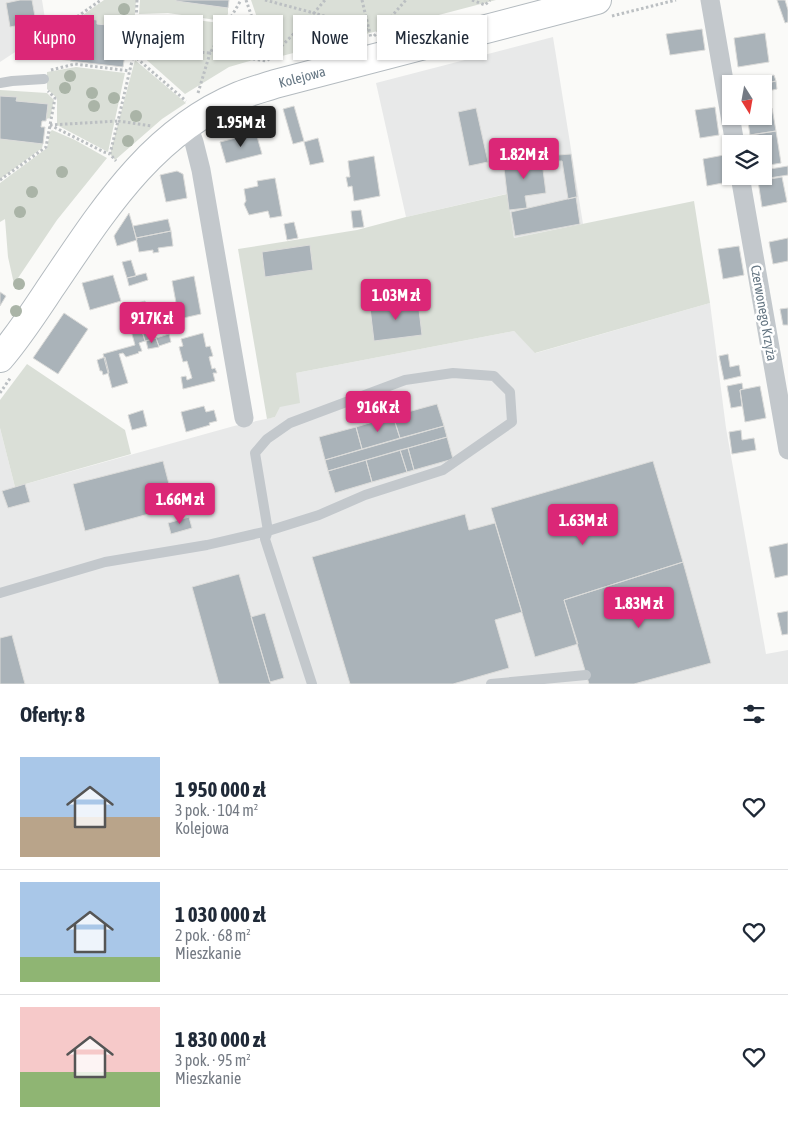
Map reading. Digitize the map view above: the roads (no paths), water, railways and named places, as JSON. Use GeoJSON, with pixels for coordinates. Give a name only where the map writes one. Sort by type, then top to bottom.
{"type":"FeatureCollection","features":[{"type":"Feature","properties":{"kind":"street"},"geometry":{"type":"LineString","coordinates":[[710,0],[732,135]]}},
{"type":"Feature","properties":{"kind":"street","name":"Kolejowa"},"geometry":{"type":"LineString","coordinates":[[1,355],[20,333],[106,206],[126,181],[188,114],[209,111],[239,96],[275,84],[601,9]]}},
{"type":"Feature","properties":{"kind":"street"},"geometry":{"type":"LineString","coordinates":[[188,114],[201,170],[244,418]]}},
{"type":"Feature","properties":{"kind":"street","name":"Czerwonego Krzyża"},"geometry":{"type":"LineString","coordinates":[[742,185],[785,420],[788,450]]}},
{"type":"Feature","properties":{"kind":"lane"},"geometry":{"type":"LineString","coordinates":[[0,83],[46,75]]}},
{"type":"Feature","properties":{"kind":"lane"},"geometry":{"type":"LineString","coordinates":[[0,593],[105,562],[207,545],[268,531],[319,515],[365,495],[443,470],[512,422],[510,392],[494,376],[453,373],[405,380],[290,422],[267,439],[255,453],[268,531],[265,539],[312,684]]}},
{"type":"Feature","properties":{"kind":"lane"},"geometry":{"type":"LineString","coordinates":[[490,684],[586,675]]}}]}
